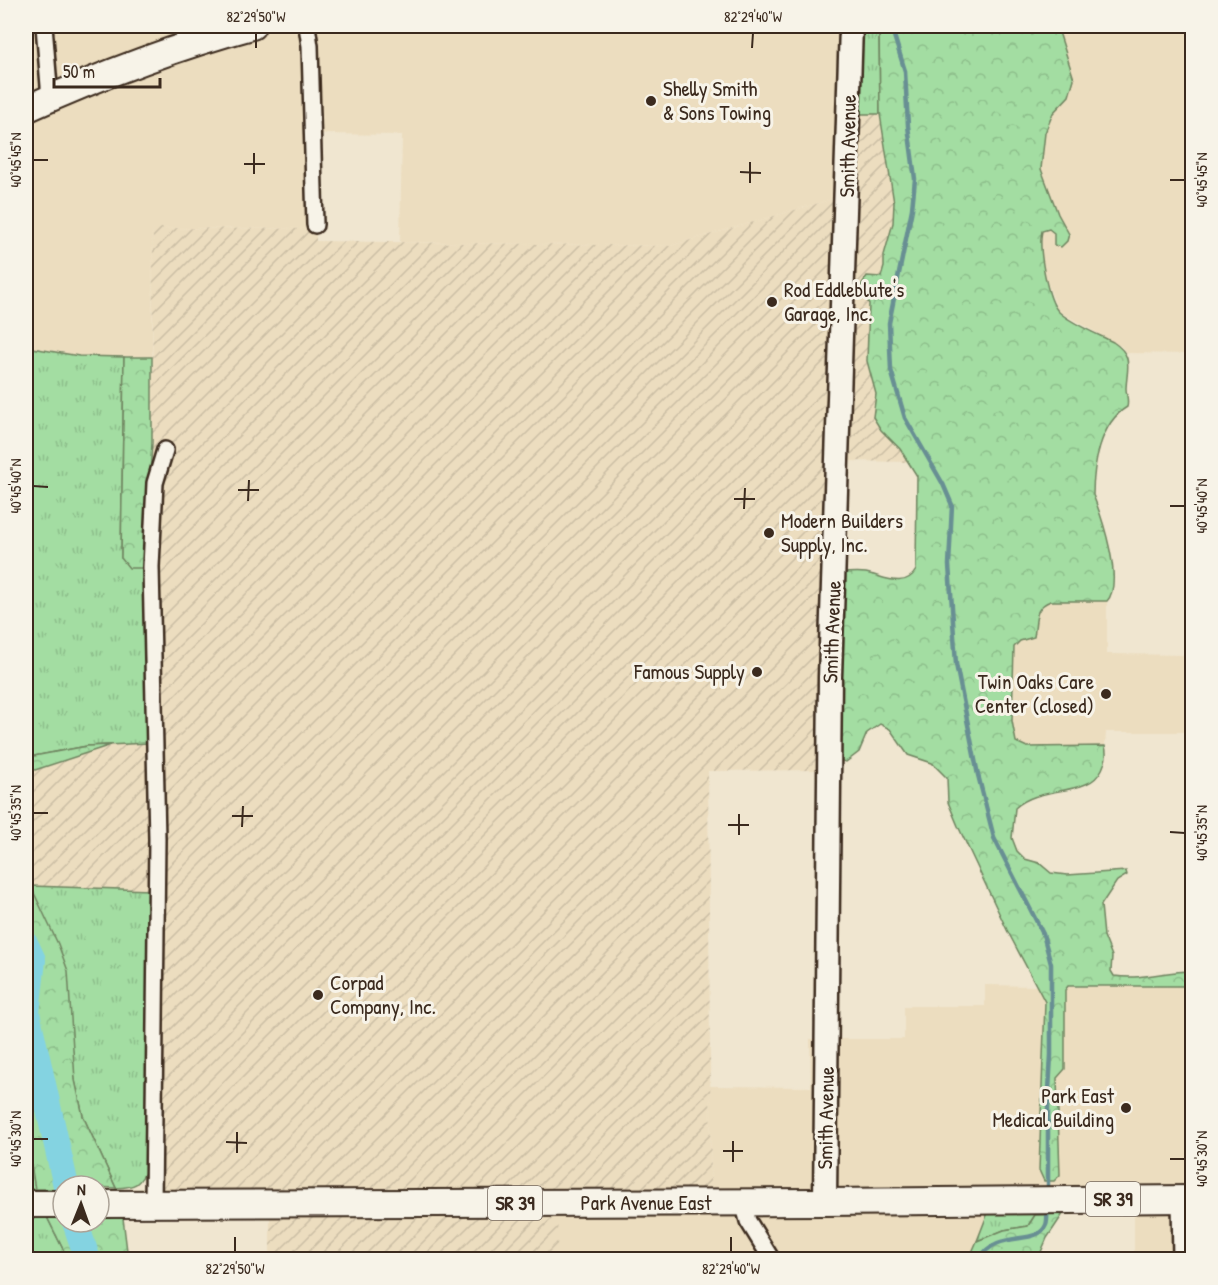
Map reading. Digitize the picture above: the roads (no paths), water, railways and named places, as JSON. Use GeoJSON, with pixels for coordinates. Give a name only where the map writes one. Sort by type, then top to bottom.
{"type":"FeatureCollection","features":[{"type":"Feature","properties":{"kind":"main road"},"geometry":{"type":"LineString","coordinates":[[26,109],[137,62],[182,46],[252,26]]}},
{"type":"Feature","properties":{"kind":"main road","name":"Park Avenue East"},"geometry":{"type":"LineString","coordinates":[[111,1204],[1186,1199]]}},
{"type":"Feature","properties":{"kind":"street"},"geometry":{"type":"LineString","coordinates":[[44,26],[50,98]]}},
{"type":"Feature","properties":{"kind":"street"},"geometry":{"type":"LineString","coordinates":[[307,26],[310,45],[315,225]]}},
{"type":"Feature","properties":{"kind":"street","name":"Smith Avenue"},"geometry":{"type":"LineString","coordinates":[[825,1202],[830,677],[851,26]]}},
{"type":"Feature","properties":{"kind":"street"},"geometry":{"type":"LineString","coordinates":[[153,1204],[157,839],[151,567],[155,483],[165,450]]}},
{"type":"Feature","properties":{"kind":"street"},"geometry":{"type":"LineString","coordinates":[[1181,1260],[1186,1199]]}},
{"type":"Feature","properties":{"kind":"street"},"geometry":{"type":"LineString","coordinates":[[743,1202],[748,1221],[772,1260]]}},
{"type":"Feature","properties":{"kind":"waterway"},"geometry":{"type":"LineString","coordinates":[[891,26],[905,71],[908,126],[915,179],[912,209],[889,323],[891,370],[905,418],[943,484],[952,505],[949,565],[956,664],[978,775],[994,838],[1043,934],[1051,964],[1048,1192]]}},
{"type":"Feature","properties":{"kind":"waterway"},"geometry":{"type":"LineString","coordinates":[[26,945],[33,960],[27,1013],[63,1174]]}},
{"type":"Feature","properties":{"kind":"waterway"},"geometry":{"type":"LineString","coordinates":[[979,1260],[986,1250],[995,1244],[1041,1232],[1047,1223],[1047,1207]]}},
{"type":"Feature","properties":{"kind":"waterway"},"geometry":{"type":"LineString","coordinates":[[79,1234],[88,1260]]}},
{"type":"Feature","properties":{"kind":"place","name":"Shelly Smith & Sons Towing"},"geometry":{"type":"Point","coordinates":[651,101]}},
{"type":"Feature","properties":{"kind":"place","name":"Rod Eddleblute's Garage, Inc."},"geometry":{"type":"Point","coordinates":[772,302]}},
{"type":"Feature","properties":{"kind":"place","name":"Modern Builders Supply, Inc."},"geometry":{"type":"Point","coordinates":[769,533]}},
{"type":"Feature","properties":{"kind":"place","name":"Famous Supply"},"geometry":{"type":"Point","coordinates":[757,672]}},
{"type":"Feature","properties":{"kind":"place","name":"Twin Oaks Care Center (closed)"},"geometry":{"type":"Point","coordinates":[1106,694]}},
{"type":"Feature","properties":{"kind":"place","name":"Corpad Company, Inc."},"geometry":{"type":"Point","coordinates":[318,995]}},
{"type":"Feature","properties":{"kind":"place","name":"Park East Medical Building"},"geometry":{"type":"Point","coordinates":[1126,1108]}}]}
